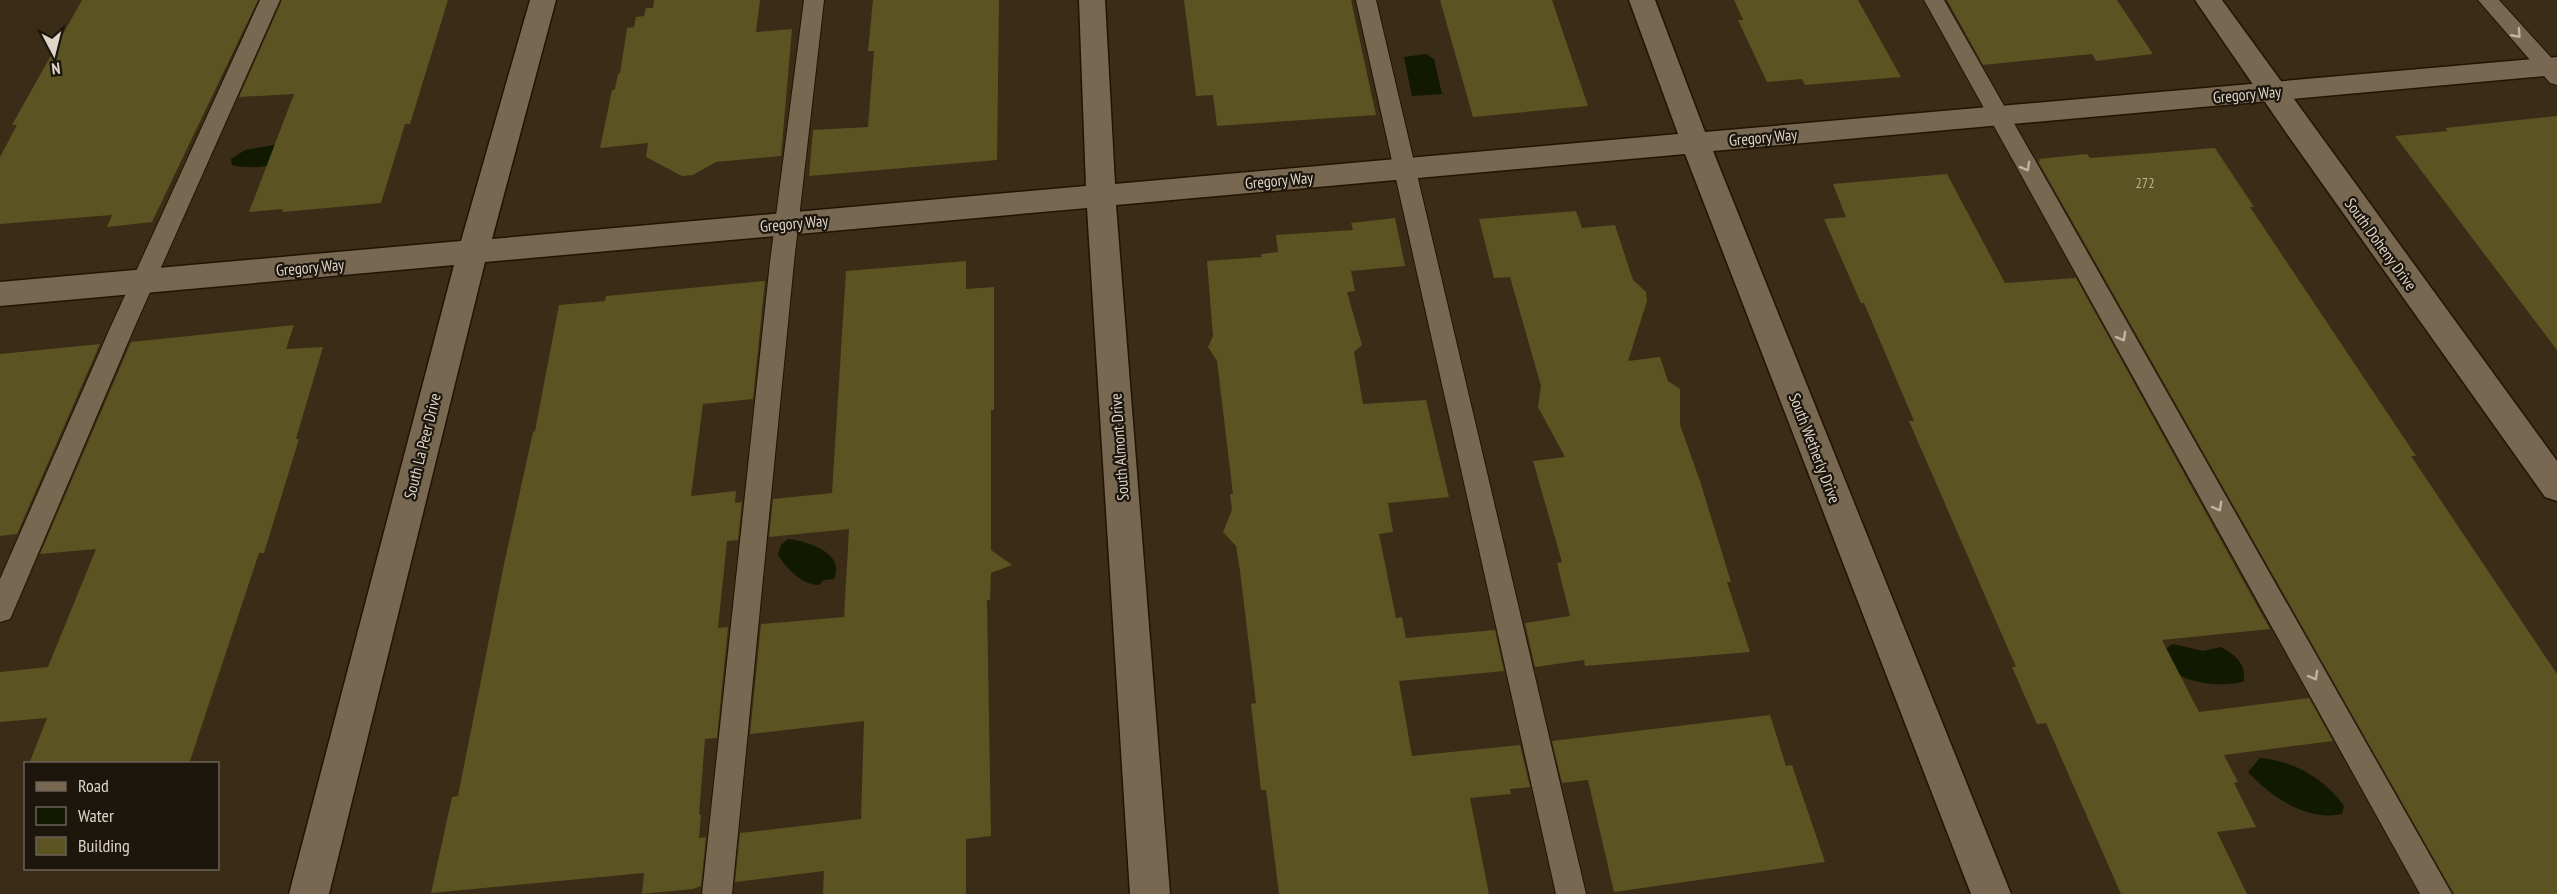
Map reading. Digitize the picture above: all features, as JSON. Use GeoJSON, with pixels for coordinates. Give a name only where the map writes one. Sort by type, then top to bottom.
{"type":"FeatureCollection","features":[{"type":"Feature","properties":{"kind":"street","name":"South La Peer Drive"},"geometry":{"type":"LineString","coordinates":[[309,894],[472,252],[543,0]]}},
{"type":"Feature","properties":{"kind":"street","name":"South Almont Drive"},"geometry":{"type":"LineString","coordinates":[[1092,0],[1101,196],[1150,894]]}},
{"type":"Feature","properties":{"kind":"street","name":"South Wetherly Drive"},"geometry":{"type":"LineString","coordinates":[[1642,0],[1695,143],[1991,894]]}},
{"type":"Feature","properties":{"kind":"street","name":"South Doheny Drive"},"geometry":{"type":"LineString","coordinates":[[2208,0],[2557,487]]}},
{"type":"Feature","properties":{"kind":"street","name":"Gregory Way"},"geometry":{"type":"LineString","coordinates":[[0,294],[1998,116],[2554,70]]}},
{"type":"Feature","properties":{"kind":"lane"},"geometry":{"type":"LineString","coordinates":[[0,610],[270,0]]}},
{"type":"Feature","properties":{"kind":"lane"},"geometry":{"type":"LineString","coordinates":[[717,894],[787,224],[814,0]]}},
{"type":"Feature","properties":{"kind":"lane"},"geometry":{"type":"LineString","coordinates":[[1366,0],[1571,894]]}},
{"type":"Feature","properties":{"kind":"lane"},"geometry":{"type":"LineString","coordinates":[[1934,0],[2437,894]]}},
{"type":"Feature","properties":{"kind":"lane"},"geometry":{"type":"LineString","coordinates":[[2488,0],[2554,70]]}},
{"type":"Feature","properties":{"kind":"water"},"geometry":{"type":"Polygon","coordinates":[[[1426,54],[1434,59],[1442,94],[1412,96],[1404,57],[1426,54]]]}},
{"type":"Feature","properties":{"kind":"water"},"geometry":{"type":"Polygon","coordinates":[[[284,143],[281,163],[257,167],[232,165],[231,159],[245,150],[284,143]]]}},
{"type":"Feature","properties":{"kind":"water"},"geometry":{"type":"Polygon","coordinates":[[[788,539],[805,542],[830,555],[835,562],[834,579],[824,580],[819,585],[807,582],[796,575],[778,555],[781,545],[788,539]]]}},
{"type":"Feature","properties":{"kind":"water"},"geometry":{"type":"Polygon","coordinates":[[[2173,644],[2203,651],[2221,647],[2231,653],[2241,664],[2244,681],[2217,684],[2185,678],[2171,668],[2163,650],[2173,644]]]}},
{"type":"Feature","properties":{"kind":"water"},"geometry":{"type":"Polygon","coordinates":[[[2260,758],[2285,763],[2308,773],[2336,796],[2344,806],[2342,814],[2316,814],[2303,811],[2278,798],[2248,772],[2260,758]]]}},
{"type":"Feature","properties":{"kind":"building"},"geometry":{"type":"Polygon","coordinates":[[[82,0],[258,0],[152,222],[107,227],[112,215],[0,224],[0,157],[17,125],[12,125],[82,0]]]}},
{"type":"Feature","properties":{"kind":"building"},"geometry":{"type":"Polygon","coordinates":[[[282,0],[448,0],[410,124],[405,124],[381,203],[282,212],[283,209],[249,212],[294,94],[239,97],[282,0]]]}},
{"type":"Feature","properties":{"kind":"building"},"geometry":{"type":"Polygon","coordinates":[[[654,0],[760,0],[756,32],[792,29],[781,156],[716,162],[693,175],[682,176],[646,157],[648,143],[600,148],[612,90],[615,89],[620,73],[627,28],[634,27],[636,17],[644,16],[646,8],[653,8],[654,0]]]}},
{"type":"Feature","properties":{"kind":"building"},"geometry":{"type":"Polygon","coordinates":[[[873,0],[999,0],[997,160],[809,176],[813,130],[868,127],[874,51],[868,51],[873,0]]]}},
{"type":"Feature","properties":{"kind":"building"},"geometry":{"type":"Polygon","coordinates":[[[1184,0],[1351,0],[1376,115],[1217,126],[1213,95],[1196,96],[1184,0]]]}},
{"type":"Feature","properties":{"kind":"building"},"geometry":{"type":"Polygon","coordinates":[[[1440,0],[1552,0],[1588,106],[1473,117],[1440,0]]]}},
{"type":"Feature","properties":{"kind":"building"},"geometry":{"type":"Polygon","coordinates":[[[1734,0],[1858,0],[1901,77],[1805,85],[1802,79],[1767,82],[1738,20],[1743,20],[1734,0]]]}},
{"type":"Feature","properties":{"kind":"building"},"geometry":{"type":"Polygon","coordinates":[[[1947,0],[2117,0],[2153,54],[2096,61],[2092,54],[1983,65],[1947,0]]]}},
{"type":"Feature","properties":{"kind":"building"},"geometry":{"type":"Polygon","coordinates":[[[2557,116],[2557,350],[2395,136],[2448,131],[2445,128],[2557,116]]]}},
{"type":"Feature","properties":{"kind":"building"},"geometry":{"type":"Polygon","coordinates":[[[2215,148],[2254,207],[2250,207],[2416,456],[2411,456],[2557,674],[2557,894],[2454,894],[2038,161],[2039,159],[2087,154],[2090,158],[2215,148]]]}},
{"type":"Feature","properties":{"kind":"building"},"geometry":{"type":"Polygon","coordinates":[[[1947,174],[2005,283],[2076,278],[2270,629],[2162,640],[2199,712],[2309,698],[2333,741],[2224,755],[2238,782],[2234,783],[2256,827],[2217,832],[2247,894],[2121,894],[2046,723],[2037,724],[2012,667],[2016,667],[1909,421],[1914,421],[1864,303],[1861,303],[1824,219],[1846,217],[1833,184],[1947,174]]]}},
{"type":"Feature","properties":{"kind":"building"},"geometry":{"type":"Polygon","coordinates":[[[1576,211],[1582,228],[1615,225],[1633,280],[1646,292],[1647,301],[1628,361],[1660,357],[1668,381],[1680,389],[1680,425],[1700,481],[1731,582],[1727,582],[1750,652],[1585,666],[1584,660],[1535,667],[1525,623],[1570,616],[1557,563],[1562,562],[1533,461],[1565,457],[1538,407],[1541,386],[1510,277],[1494,278],[1479,219],[1576,211]]]}},
{"type":"Feature","properties":{"kind":"building"},"geometry":{"type":"Polygon","coordinates":[[[1395,218],[1405,266],[1351,271],[1355,291],[1347,292],[1362,345],[1354,352],[1363,404],[1426,400],[1449,497],[1388,503],[1393,532],[1379,534],[1396,618],[1402,617],[1406,638],[1495,630],[1504,671],[1399,681],[1412,756],[1520,745],[1530,787],[1510,789],[1511,794],[1470,798],[1489,894],[1279,894],[1266,790],[1261,790],[1251,704],[1256,703],[1240,571],[1236,546],[1223,532],[1232,510],[1230,494],[1233,494],[1217,361],[1208,347],[1213,336],[1207,261],[1262,257],[1261,254],[1278,252],[1276,235],[1353,230],[1351,223],[1395,218]]]}},
{"type":"Feature","properties":{"kind":"building"},"geometry":{"type":"Polygon","coordinates":[[[966,261],[966,289],[994,287],[991,550],[1012,565],[991,573],[990,600],[987,600],[991,836],[966,839],[966,894],[823,894],[824,871],[735,882],[740,833],[861,819],[864,721],[750,734],[761,624],[844,617],[849,529],[769,537],[773,499],[832,493],[846,271],[966,261]]]}},
{"type":"Feature","properties":{"kind":"building"},"geometry":{"type":"Polygon","coordinates":[[[765,281],[753,399],[703,404],[691,496],[736,491],[735,503],[742,502],[738,540],[727,541],[718,628],[728,627],[717,738],[705,739],[699,815],[701,814],[699,838],[706,837],[701,886],[693,889],[642,894],[644,873],[431,893],[452,797],[458,796],[503,569],[535,431],[559,305],[605,301],[606,296],[765,281]]]}},
{"type":"Feature","properties":{"kind":"building"},"geometry":{"type":"Polygon","coordinates":[[[294,325],[286,349],[323,347],[296,439],[299,439],[264,553],[259,553],[190,762],[30,762],[47,718],[0,722],[0,672],[48,667],[96,549],[40,554],[131,342],[294,325]]]}},
{"type":"Feature","properties":{"kind":"building"},"geometry":{"type":"Polygon","coordinates":[[[100,344],[17,534],[0,536],[0,354],[100,344]]]}},
{"type":"Feature","properties":{"kind":"building"},"geometry":{"type":"Polygon","coordinates":[[[1770,715],[1786,766],[1792,765],[1825,862],[1614,892],[1588,780],[1562,783],[1552,741],[1770,715]]]}}]}
